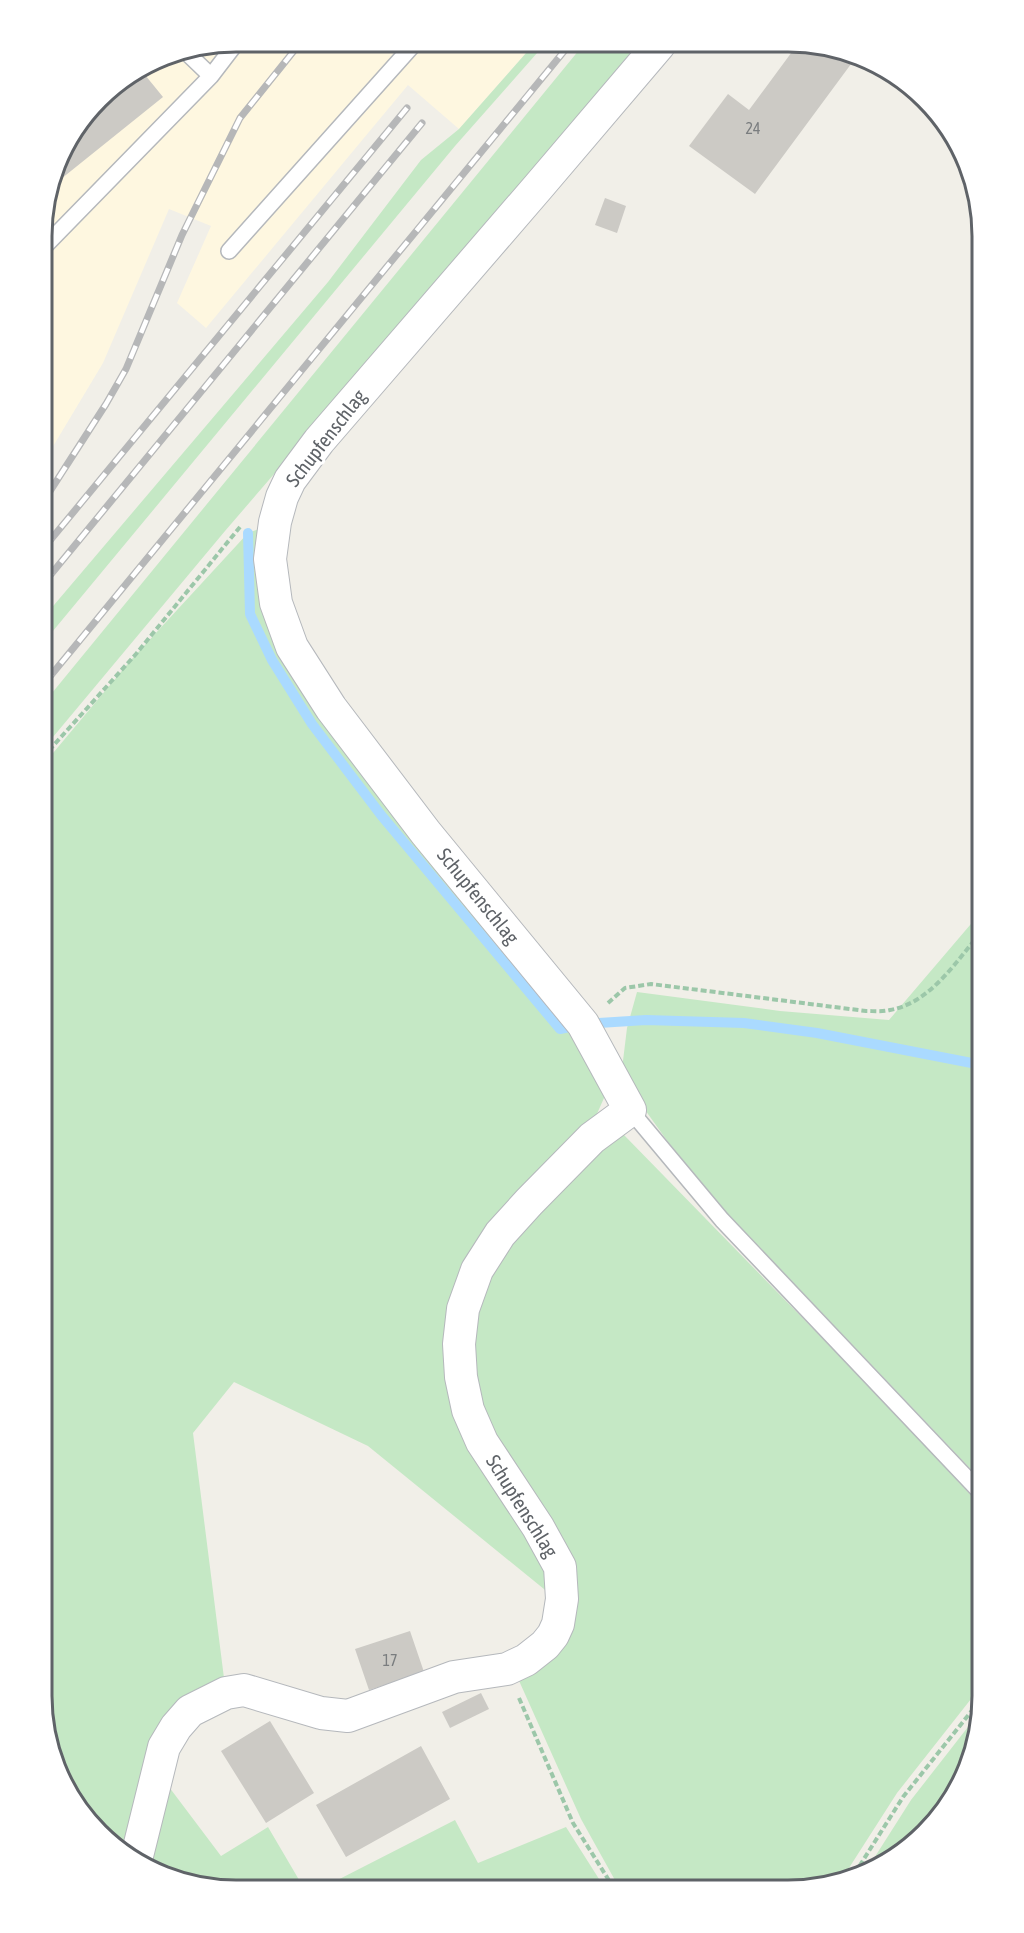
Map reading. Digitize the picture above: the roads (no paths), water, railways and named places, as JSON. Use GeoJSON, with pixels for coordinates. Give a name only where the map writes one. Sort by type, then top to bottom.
{"type":"FeatureCollection","features":[{"type":"Feature","properties":{"kind":"street","name":"Schupfenschlag"},"geometry":{"type":"LineString","coordinates":[[138,1852],[164,1747],[176,1727],[190,1711],[226,1693],[244,1690],[321,1713],[348,1716],[454,1677],[507,1670],[526,1660],[545,1645],[558,1624],[562,1599],[560,1567],[538,1527],[482,1442],[468,1410],[461,1377],[459,1344],[464,1309],[477,1270],[500,1234],[592,1138],[630,1110],[583,1024],[426,833],[331,708],[292,647],[276,603],[270,559],[275,522],[282,497],[290,480],[319,441],[653,52]]}},
{"type":"Feature","properties":{"kind":"lane"},"geometry":{"type":"LineString","coordinates":[[229,251],[407,52]]}},
{"type":"Feature","properties":{"kind":"lane"},"geometry":{"type":"LineString","coordinates":[[52,239],[211,76],[229,53]]}},
{"type":"Feature","properties":{"kind":"lane"},"geometry":{"type":"LineString","coordinates":[[192,58],[211,76]]}},
{"type":"Feature","properties":{"kind":"lane","name":"Schupfenschlag"},"geometry":{"type":"LineString","coordinates":[[630,1110],[722,1220],[971,1483]]}},
{"type":"Feature","properties":{"kind":"waterway"},"geometry":{"type":"LineString","coordinates":[[248,533],[250,614],[272,660],[312,724],[381,815],[560,1029],[583,1024],[646,1020],[744,1023],[817,1033],[971,1063]]}},
{"type":"Feature","properties":{"kind":"railway"},"geometry":{"type":"LineString","coordinates":[[52,488],[126,369],[182,235],[240,118],[293,52]]}},
{"type":"Feature","properties":{"kind":"railway"},"geometry":{"type":"LineString","coordinates":[[52,674],[563,52]]}},
{"type":"Feature","properties":{"kind":"railway"},"geometry":{"type":"LineString","coordinates":[[52,538],[407,108]]}},
{"type":"Feature","properties":{"kind":"railway"},"geometry":{"type":"LineString","coordinates":[[52,573],[422,123]]}}]}
